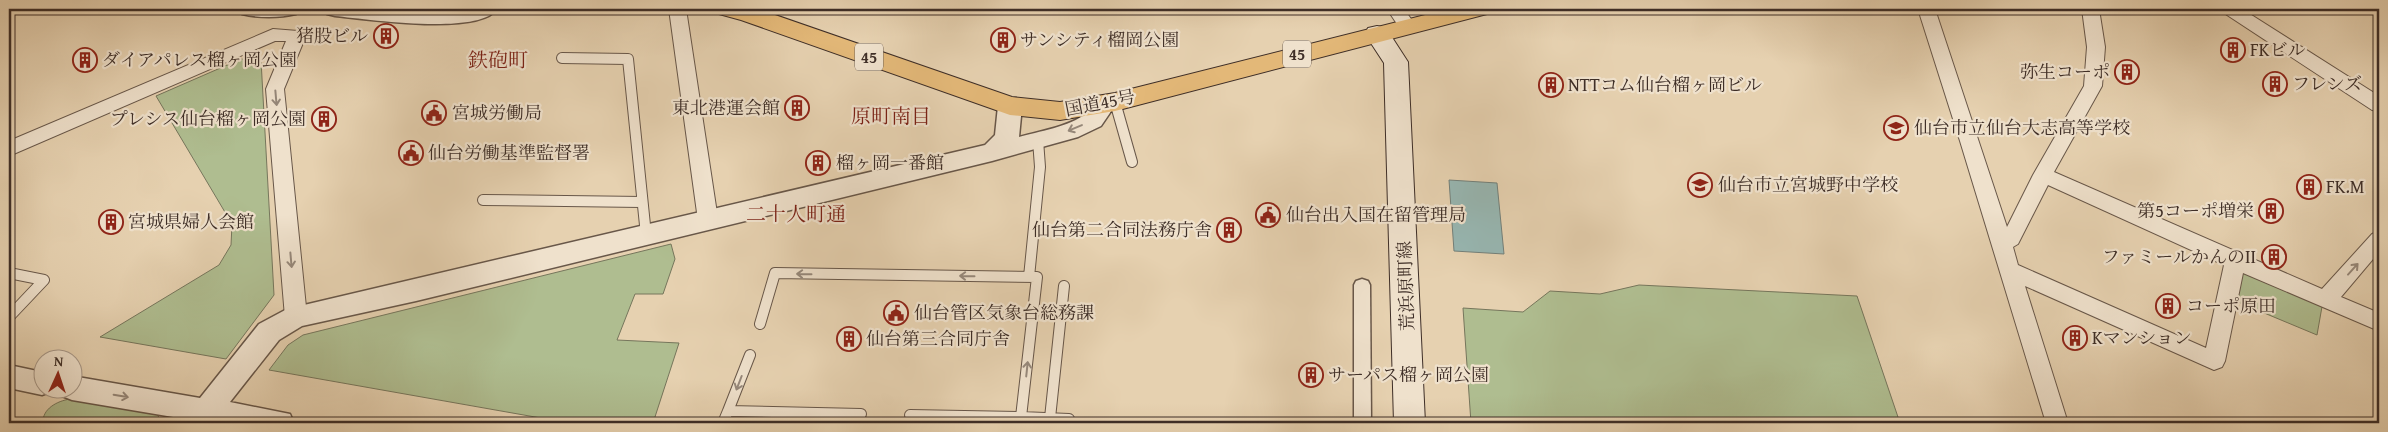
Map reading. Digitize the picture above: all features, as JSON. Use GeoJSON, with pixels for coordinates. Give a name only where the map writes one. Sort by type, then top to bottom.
{"type":"FeatureCollection","features":[{"type":"Feature","properties":{"kind":"highway","name":"国道45号"},"geometry":{"type":"LineString","coordinates":[[727,9],[746,13],[1010,106],[1060,111],[1110,103],[1377,34],[1401,18],[1479,9]]}},
{"type":"Feature","properties":{"kind":"main road","name":"荒浜原町線"},"geometry":{"type":"LineString","coordinates":[[1377,34],[1396,62],[1410,423]]}},
{"type":"Feature","properties":{"kind":"street"},"geometry":{"type":"LineString","coordinates":[[250,9],[288,9]]}},
{"type":"Feature","properties":{"kind":"street"},"geometry":{"type":"LineString","coordinates":[[335,9],[447,16],[472,15],[486,9]]}},
{"type":"Feature","properties":{"kind":"street"},"geometry":{"type":"LineString","coordinates":[[677,9],[708,220]]}},
{"type":"Feature","properties":{"kind":"street"},"geometry":{"type":"LineString","coordinates":[[1926,9],[1970,141],[2000,244],[2057,423]]}},
{"type":"Feature","properties":{"kind":"street"},"geometry":{"type":"LineString","coordinates":[[2000,244],[2011,239],[2043,175],[2093,86],[2096,47],[2091,9]]}},
{"type":"Feature","properties":{"kind":"street"},"geometry":{"type":"LineString","coordinates":[[2230,9],[2379,104]]}},
{"type":"Feature","properties":{"kind":"street"},"geometry":{"type":"LineString","coordinates":[[9,149],[234,53],[264,48],[289,52],[275,89],[296,317]]}},
{"type":"Feature","properties":{"kind":"street"},"geometry":{"type":"LineString","coordinates":[[202,417],[269,332],[296,317],[425,288],[1038,140],[1070,131],[1094,120],[1110,103]]}},
{"type":"Feature","properties":{"kind":"street"},"geometry":{"type":"LineString","coordinates":[[992,152],[1008,138],[1010,106]]}},
{"type":"Feature","properties":{"kind":"street"},"geometry":{"type":"LineString","coordinates":[[2043,175],[2235,261],[2379,322]]}},
{"type":"Feature","properties":{"kind":"street"},"geometry":{"type":"LineString","coordinates":[[2326,299],[2379,239]]}},
{"type":"Feature","properties":{"kind":"street"},"geometry":{"type":"LineString","coordinates":[[2008,269],[2214,360],[2235,261]]}},
{"type":"Feature","properties":{"kind":"street"},"geometry":{"type":"LineString","coordinates":[[1362,284],[1363,423]]}},
{"type":"Feature","properties":{"kind":"street"},"geometry":{"type":"LineString","coordinates":[[9,377],[32,381]]}},
{"type":"Feature","properties":{"kind":"street"},"geometry":{"type":"LineString","coordinates":[[82,390],[202,417],[280,423]]}},
{"type":"Feature","properties":{"kind":"lane"},"geometry":{"type":"LineString","coordinates":[[562,58],[628,60],[646,235]]}},
{"type":"Feature","properties":{"kind":"lane"},"geometry":{"type":"LineString","coordinates":[[1110,103],[1132,162]]}},
{"type":"Feature","properties":{"kind":"lane"},"geometry":{"type":"LineString","coordinates":[[1029,277],[1040,168],[1038,140]]}},
{"type":"Feature","properties":{"kind":"lane"},"geometry":{"type":"LineString","coordinates":[[483,200],[642,202]]}},
{"type":"Feature","properties":{"kind":"lane"},"geometry":{"type":"LineString","coordinates":[[9,273],[44,280],[9,317]]}},
{"type":"Feature","properties":{"kind":"lane"},"geometry":{"type":"LineString","coordinates":[[760,324],[775,273],[1037,277],[1020,420]]}},
{"type":"Feature","properties":{"kind":"lane"},"geometry":{"type":"LineString","coordinates":[[1050,418],[1064,286]]}},
{"type":"Feature","properties":{"kind":"lane"},"geometry":{"type":"LineString","coordinates":[[723,423],[750,354]]}},
{"type":"Feature","properties":{"kind":"lane"},"geometry":{"type":"LineString","coordinates":[[728,411],[861,414]]}},
{"type":"Feature","properties":{"kind":"lane"},"geometry":{"type":"LineString","coordinates":[[910,415],[1020,420],[1069,419]]}},
{"type":"Feature","properties":{"kind":"green space"},"geometry":{"type":"Polygon","coordinates":[[[241,59],[261,60],[274,295],[226,359],[100,337],[219,265],[231,245],[232,224],[156,96],[241,59]]]}},
{"type":"Feature","properties":{"kind":"green space"},"geometry":{"type":"Polygon","coordinates":[[[671,244],[675,259],[663,294],[635,294],[617,340],[679,343],[653,423],[569,423],[269,370],[288,345],[303,335],[671,244]]]}},
{"type":"Feature","properties":{"kind":"green space"},"geometry":{"type":"Polygon","coordinates":[[[2242,269],[2323,301],[2317,335],[2233,300],[2242,269]]]}},
{"type":"Feature","properties":{"kind":"green space"},"geometry":{"type":"Polygon","coordinates":[[[1639,285],[1857,296],[1900,423],[1471,423],[1463,308],[1523,312],[1550,291],[1600,294],[1639,285]]]}},
{"type":"Feature","properties":{"kind":"green space"},"geometry":{"type":"Polygon","coordinates":[[[76,400],[153,413],[158,415],[160,423],[43,423],[43,418],[51,406],[60,402],[76,400]]]}},
{"type":"Feature","properties":{"kind":"water"},"geometry":{"type":"Polygon","coordinates":[[[1449,180],[1497,183],[1504,254],[1454,251],[1449,180]]]}},
{"type":"Feature","properties":{"kind":"place","name":"猪股ビル"},"geometry":{"type":"Point","coordinates":[386,36]}},
{"type":"Feature","properties":{"kind":"place","name":"サンシティ榴岡公園"},"geometry":{"type":"Point","coordinates":[1003,40]}},
{"type":"Feature","properties":{"kind":"place","name":"FKビル"},"geometry":{"type":"Point","coordinates":[2233,50]}},
{"type":"Feature","properties":{"kind":"place","name":"ダイアパレス榴ヶ岡公園"},"geometry":{"type":"Point","coordinates":[85,60]}},
{"type":"Feature","properties":{"kind":"place","name":"弥生コーポ"},"geometry":{"type":"Point","coordinates":[2127,72]}},
{"type":"Feature","properties":{"kind":"place","name":"フレンズ"},"geometry":{"type":"Point","coordinates":[2275,84]}},
{"type":"Feature","properties":{"kind":"place","name":"NTTコム仙台榴ヶ岡ビル"},"geometry":{"type":"Point","coordinates":[1551,85]}},
{"type":"Feature","properties":{"kind":"place","name":"東北港運会館"},"geometry":{"type":"Point","coordinates":[797,108]}},
{"type":"Feature","properties":{"kind":"place","name":"宮城労働局"},"geometry":{"type":"Point","coordinates":[434,113]}},
{"type":"Feature","properties":{"kind":"place","name":"プレシス仙台榴ヶ岡公園"},"geometry":{"type":"Point","coordinates":[324,119]}},
{"type":"Feature","properties":{"kind":"place","name":"仙台市立仙台大志高等学校"},"geometry":{"type":"Point","coordinates":[1896,128]}},
{"type":"Feature","properties":{"kind":"place","name":"仙台労働基準監督署"},"geometry":{"type":"Point","coordinates":[411,153]}},
{"type":"Feature","properties":{"kind":"place","name":"榴ヶ岡一番館"},"geometry":{"type":"Point","coordinates":[818,163]}},
{"type":"Feature","properties":{"kind":"place","name":"仙台市立宮城野中学校"},"geometry":{"type":"Point","coordinates":[1700,185]}},
{"type":"Feature","properties":{"kind":"place","name":"FK.M"},"geometry":{"type":"Point","coordinates":[2309,187]}},
{"type":"Feature","properties":{"kind":"place","name":"第5コーポ増栄"},"geometry":{"type":"Point","coordinates":[2271,211]}},
{"type":"Feature","properties":{"kind":"place","name":"仙台出入国在留管理局"},"geometry":{"type":"Point","coordinates":[1268,215]}},
{"type":"Feature","properties":{"kind":"place","name":"宮城県婦人会館"},"geometry":{"type":"Point","coordinates":[111,222]}},
{"type":"Feature","properties":{"kind":"place","name":"仙台第二合同法務庁舎"},"geometry":{"type":"Point","coordinates":[1229,230]}},
{"type":"Feature","properties":{"kind":"place","name":"ファミールかんのII"},"geometry":{"type":"Point","coordinates":[2274,257]}},
{"type":"Feature","properties":{"kind":"place","name":"コーポ原田"},"geometry":{"type":"Point","coordinates":[2168,306]}},
{"type":"Feature","properties":{"kind":"place","name":"仙台管区気象台総務課"},"geometry":{"type":"Point","coordinates":[896,313]}},
{"type":"Feature","properties":{"kind":"place","name":"Kマンション"},"geometry":{"type":"Point","coordinates":[2075,338]}},
{"type":"Feature","properties":{"kind":"place","name":"仙台第三合同庁舎"},"geometry":{"type":"Point","coordinates":[849,339]}},
{"type":"Feature","properties":{"kind":"place","name":"サーパス榴ヶ岡公園"},"geometry":{"type":"Point","coordinates":[1311,375]}},
{"type":"Feature","properties":{"kind":"district","name":"鉄砲町"},"geometry":{"type":"Point","coordinates":[498,60]}},
{"type":"Feature","properties":{"kind":"district","name":"原町南目"},"geometry":{"type":"Point","coordinates":[891,116]}},
{"type":"Feature","properties":{"kind":"district","name":"二十人町通"},"geometry":{"type":"Point","coordinates":[796,214]}}]}
